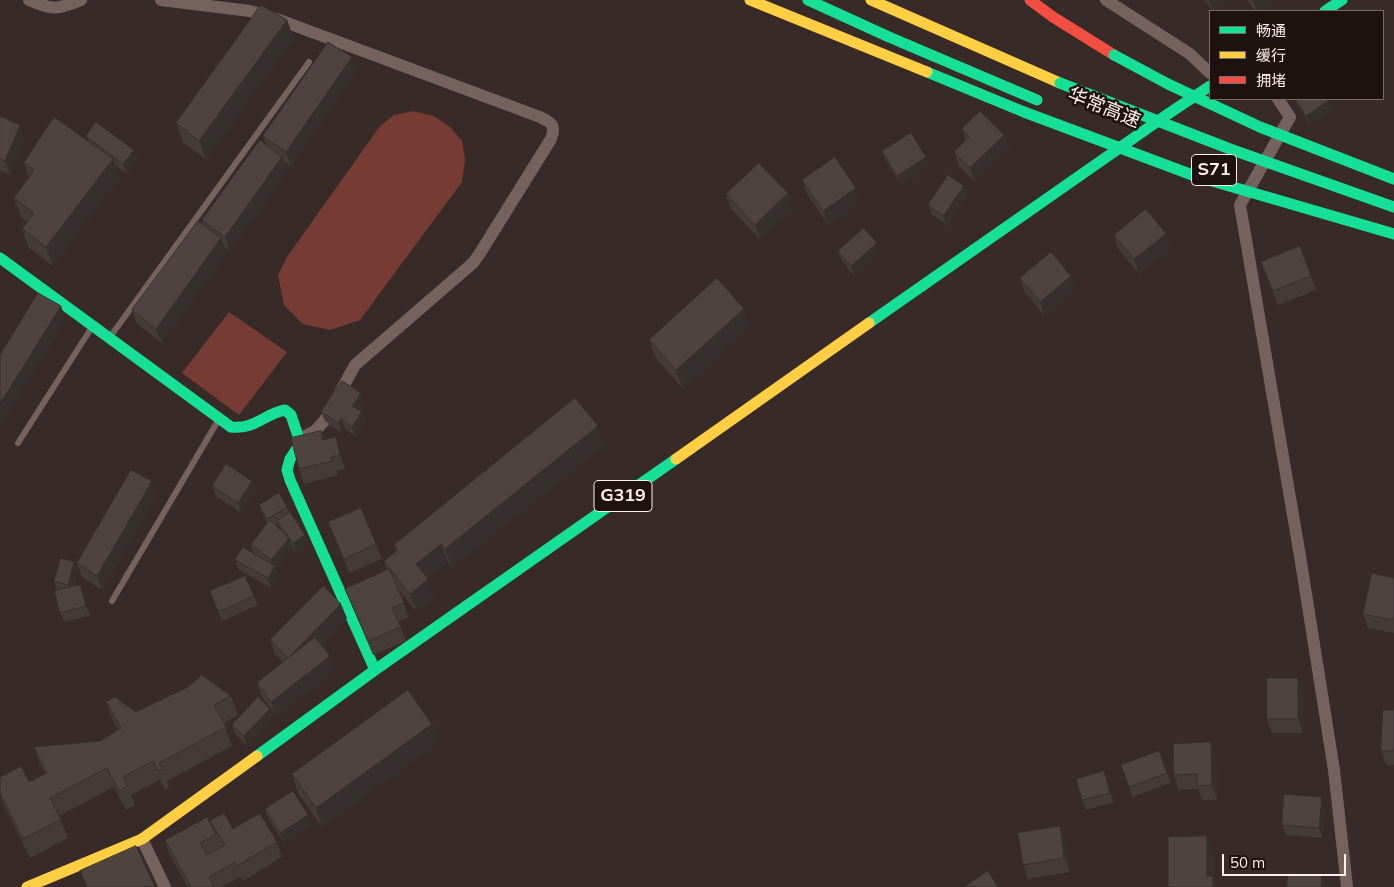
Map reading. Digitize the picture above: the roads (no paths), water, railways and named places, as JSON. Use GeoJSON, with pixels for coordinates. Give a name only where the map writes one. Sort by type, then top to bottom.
{"type":"FeatureCollection","features":[{"type":"Feature","properties":{"kind":"main road"},"geometry":{"type":"LineString","coordinates":[[750,0],[1024,112],[1195,176],[1394,234]]}},
{"type":"Feature","properties":{"kind":"main road"},"geometry":{"type":"LineString","coordinates":[[808,0],[1041,102]]}},
{"type":"Feature","properties":{"kind":"main road","name":"华常高速"},"geometry":{"type":"LineString","coordinates":[[871,0],[1060,83],[1230,149],[1394,207]]}},
{"type":"Feature","properties":{"kind":"main road"},"geometry":{"type":"LineString","coordinates":[[1030,0],[1053,18],[1114,55],[1168,84],[1260,127],[1394,179]]}},
{"type":"Feature","properties":{"kind":"main road"},"geometry":{"type":"LineString","coordinates":[[1327,10],[1342,0]]}},
{"type":"Feature","properties":{"kind":"main road","name":"G319"},"geometry":{"type":"LineString","coordinates":[[26,887],[142,838],[375,670],[1209,87]]}},
{"type":"Feature","properties":{"kind":"main road","name":"华常高速"},"geometry":{"type":"LineString","coordinates":[[1118,132],[1145,143]]}},
{"type":"Feature","properties":{"kind":"main road","name":"S71"},"geometry":{"type":"LineString","coordinates":[[1208,168],[1394,234]]}},
{"type":"Feature","properties":{"kind":"main road"},"geometry":{"type":"LineString","coordinates":[[0,258],[231,427],[247,427],[278,410],[285,410],[292,415],[299,440],[298,447],[290,458],[287,470],[290,480],[375,670]]}},
{"type":"Feature","properties":{"kind":"street"},"geometry":{"type":"LineString","coordinates":[[29,0],[43,6],[55,8],[81,0]]}},
{"type":"Feature","properties":{"kind":"street"},"geometry":{"type":"LineString","coordinates":[[161,0],[250,11],[285,22],[540,117],[550,122],[553,126],[554,131],[551,139],[480,253],[461,274],[355,365],[325,420],[315,431],[299,440]]}},
{"type":"Feature","properties":{"kind":"street"},"geometry":{"type":"LineString","coordinates":[[1106,0],[1190,54],[1209,72]]}},
{"type":"Feature","properties":{"kind":"street"},"geometry":{"type":"LineString","coordinates":[[1279,100],[1290,117],[1240,205],[1334,770],[1347,887]]}},
{"type":"Feature","properties":{"kind":"street"},"geometry":{"type":"LineString","coordinates":[[142,838],[165,887]]}},
{"type":"Feature","properties":{"kind":"lane"},"geometry":{"type":"LineString","coordinates":[[109,338],[309,62]]}},
{"type":"Feature","properties":{"kind":"lane"},"geometry":{"type":"LineString","coordinates":[[18,443],[93,326]]}},
{"type":"Feature","properties":{"kind":"lane"},"geometry":{"type":"LineString","coordinates":[[112,601],[220,418]]}}]}
